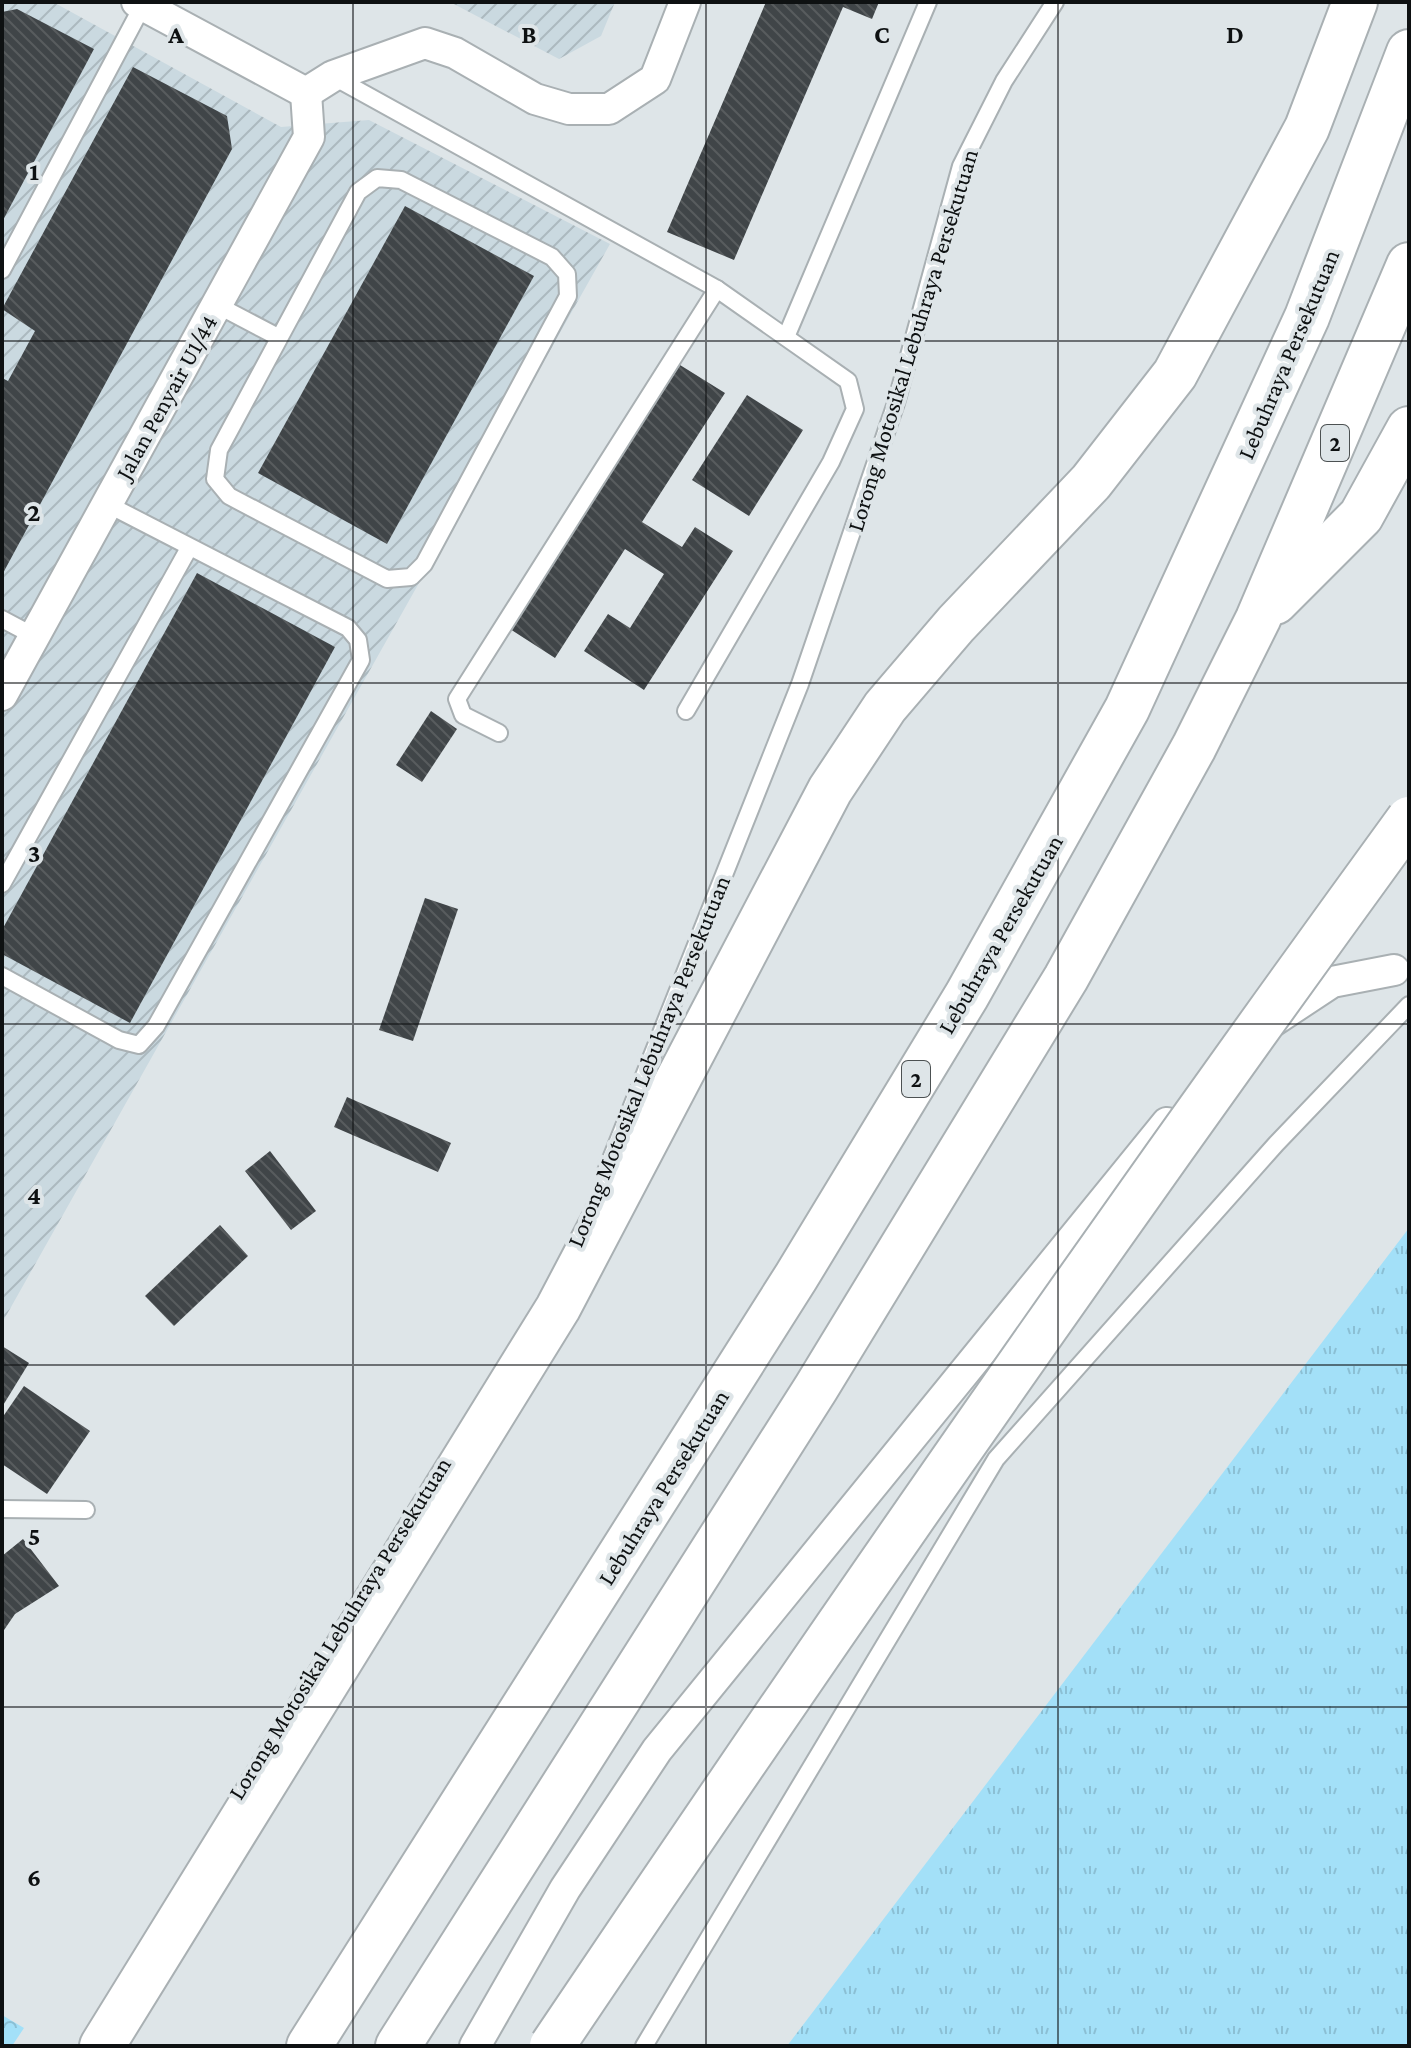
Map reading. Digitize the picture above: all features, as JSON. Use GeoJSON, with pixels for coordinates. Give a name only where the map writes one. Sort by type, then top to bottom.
{"type":"FeatureCollection","features":[{"type":"Feature","properties":{"kind":"highway"},"geometry":{"type":"LineString","coordinates":[[102,2046],[553,1298],[830,790],[885,707],[956,624],[1091,482],[1175,374],[1307,128],[1355,2]]}},
{"type":"Feature","properties":{"kind":"highway","name":"Lebuhraya Persekutuan"},"geometry":{"type":"LineString","coordinates":[[309,2046],[796,1277],[967,995],[1127,709],[1307,317],[1409,52]]}},
{"type":"Feature","properties":{"kind":"highway","name":"2"},"geometry":{"type":"LineString","coordinates":[[398,2046],[816,1388],[1066,978],[1194,747],[1258,619],[1409,265]]}},
{"type":"Feature","properties":{"kind":"highway"},"geometry":{"type":"LineString","coordinates":[[1258,619],[1361,516],[1409,429]]}},
{"type":"Feature","properties":{"kind":"highway"},"geometry":{"type":"LineString","coordinates":[[552,2046],[748,1753],[1139,1191],[1409,819]]}},
{"type":"Feature","properties":{"kind":"street"},"geometry":{"type":"LineString","coordinates":[[140,4],[306,93],[333,76],[425,43],[455,53],[535,99],[569,109],[609,109],[655,79],[685,2]]}},
{"type":"Feature","properties":{"kind":"street","name":"Jalan Penyair U1/44"},"geometry":{"type":"LineString","coordinates":[[2,695],[309,137],[306,93]]}},
{"type":"Feature","properties":{"kind":"street"},"geometry":{"type":"LineString","coordinates":[[475,2046],[565,1889],[657,1750],[886,1463],[1167,1123],[1280,1015],[1332,982],[1394,970]]}},
{"type":"Feature","properties":{"kind":"lane"},"geometry":{"type":"LineString","coordinates":[[786,337],[928,2]]}},
{"type":"Feature","properties":{"kind":"lane","name":"Lorong Motosikal Lebuhraya Persekutuan"},"geometry":{"type":"LineString","coordinates":[[598,1190],[800,684],[896,403],[961,166],[1004,81],[1055,2]]}},
{"type":"Feature","properties":{"kind":"lane"},"geometry":{"type":"LineString","coordinates":[[2,270],[140,4]]}},
{"type":"Feature","properties":{"kind":"lane"},"geometry":{"type":"LineString","coordinates":[[333,76],[717,289],[848,381],[855,409],[831,462],[686,711]]}},
{"type":"Feature","properties":{"kind":"lane"},"geometry":{"type":"LineString","coordinates":[[377,178],[401,180],[552,257],[567,274],[568,296],[424,564],[411,577],[387,579],[229,496],[215,479],[219,450],[278,337],[358,192],[377,178]]}},
{"type":"Feature","properties":{"kind":"lane"},"geometry":{"type":"LineString","coordinates":[[499,733],[463,715],[457,699],[717,289]]}},
{"type":"Feature","properties":{"kind":"lane"},"geometry":{"type":"LineString","coordinates":[[217,305],[278,337]]}},
{"type":"Feature","properties":{"kind":"lane"},"geometry":{"type":"LineString","coordinates":[[2,976],[119,1040],[139,1045],[156,1026],[361,660],[358,640],[348,628],[107,504]]}},
{"type":"Feature","properties":{"kind":"lane"},"geometry":{"type":"LineString","coordinates":[[2,884],[189,548]]}},
{"type":"Feature","properties":{"kind":"lane"},"geometry":{"type":"LineString","coordinates":[[2,619],[34,636]]}},
{"type":"Feature","properties":{"kind":"lane"},"geometry":{"type":"LineString","coordinates":[[644,2046],[996,1459],[1276,1144],[1409,1005]]}},
{"type":"Feature","properties":{"kind":"lane","name":"Lorong Motosikal Lebuhraya Persekutuan"},"geometry":{"type":"LineString","coordinates":[[553,1298],[585,1218]]}},
{"type":"Feature","properties":{"kind":"lane"},"geometry":{"type":"LineString","coordinates":[[2,1509],[86,1510]]}},
{"type":"Feature","properties":{"kind":"lane","name":"Lorong Motosikal Lebuhraya Persekutuan"},"geometry":{"type":"LineString","coordinates":[[83,2046],[308,1680]]}},
{"type":"Feature","properties":{"kind":"shaded area"},"geometry":{"type":"Polygon","coordinates":[[[2,2],[53,2],[281,127],[369,120],[610,244],[2,1323],[2,2]]]}},
{"type":"Feature","properties":{"kind":"shaded area"},"geometry":{"type":"Polygon","coordinates":[[[450,2],[615,2],[601,36],[559,59],[450,2]]]}},
{"type":"Feature","properties":{"kind":"green space"},"geometry":{"type":"Polygon","coordinates":[[[1409,1228],[1409,2046],[787,2046],[1409,1228]]]}},
{"type":"Feature","properties":{"kind":"green space"},"geometry":{"type":"Polygon","coordinates":[[[2,2015],[24,2028],[12,2046],[2,2046],[2,2015]]]}},
{"type":"Feature","properties":{"kind":"building"},"geometry":{"type":"Polygon","coordinates":[[[766,2],[879,2],[872,19],[843,7],[734,260],[667,232],[766,2]]]}},
{"type":"Feature","properties":{"kind":"building"},"geometry":{"type":"Polygon","coordinates":[[[17,9],[94,49],[2,222],[2,12],[17,9]]]}},
{"type":"Feature","properties":{"kind":"building"},"geometry":{"type":"Polygon","coordinates":[[[133,67],[227,116],[232,149],[2,575],[2,378],[8,381],[35,331],[2,309],[133,67]]]}},
{"type":"Feature","properties":{"kind":"building"},"geometry":{"type":"Polygon","coordinates":[[[405,206],[534,276],[387,544],[258,473],[405,206]]]}},
{"type":"Feature","properties":{"kind":"building"},"geometry":{"type":"Polygon","coordinates":[[[680,365],[725,393],[642,522],[682,547],[695,527],[733,551],[644,690],[584,651],[608,614],[630,628],[664,574],[625,549],[555,658],[510,629],[680,365]]]}},
{"type":"Feature","properties":{"kind":"building"},"geometry":{"type":"Polygon","coordinates":[[[747,395],[803,430],[749,516],[692,480],[747,395]]]}},
{"type":"Feature","properties":{"kind":"building"},"geometry":{"type":"Polygon","coordinates":[[[197,573],[335,647],[130,1023],[2,954],[2,930],[197,573]]]}},
{"type":"Feature","properties":{"kind":"building"},"geometry":{"type":"Polygon","coordinates":[[[431,711],[457,729],[422,782],[396,765],[431,711]]]}},
{"type":"Feature","properties":{"kind":"building"},"geometry":{"type":"Polygon","coordinates":[[[425,898],[458,909],[413,1041],[379,1030],[425,898]]]}},
{"type":"Feature","properties":{"kind":"building"},"geometry":{"type":"Polygon","coordinates":[[[347,1097],[451,1143],[438,1172],[334,1127],[347,1097]]]}},
{"type":"Feature","properties":{"kind":"building"},"geometry":{"type":"Polygon","coordinates":[[[270,1151],[316,1211],[291,1230],[245,1171],[270,1151]]]}},
{"type":"Feature","properties":{"kind":"building"},"geometry":{"type":"Polygon","coordinates":[[[220,1225],[248,1256],[174,1326],[145,1296],[220,1225]]]}},
{"type":"Feature","properties":{"kind":"building"},"geometry":{"type":"Polygon","coordinates":[[[2,1346],[29,1363],[2,1407],[2,1346]]]}},
{"type":"Feature","properties":{"kind":"building"},"geometry":{"type":"Polygon","coordinates":[[[24,1386],[90,1431],[47,1494],[2,1464],[2,1418],[24,1386]]]}},
{"type":"Feature","properties":{"kind":"building"},"geometry":{"type":"Polygon","coordinates":[[[23,1539],[59,1586],[15,1614],[2,1633],[2,1556],[23,1539]]]}}]}
